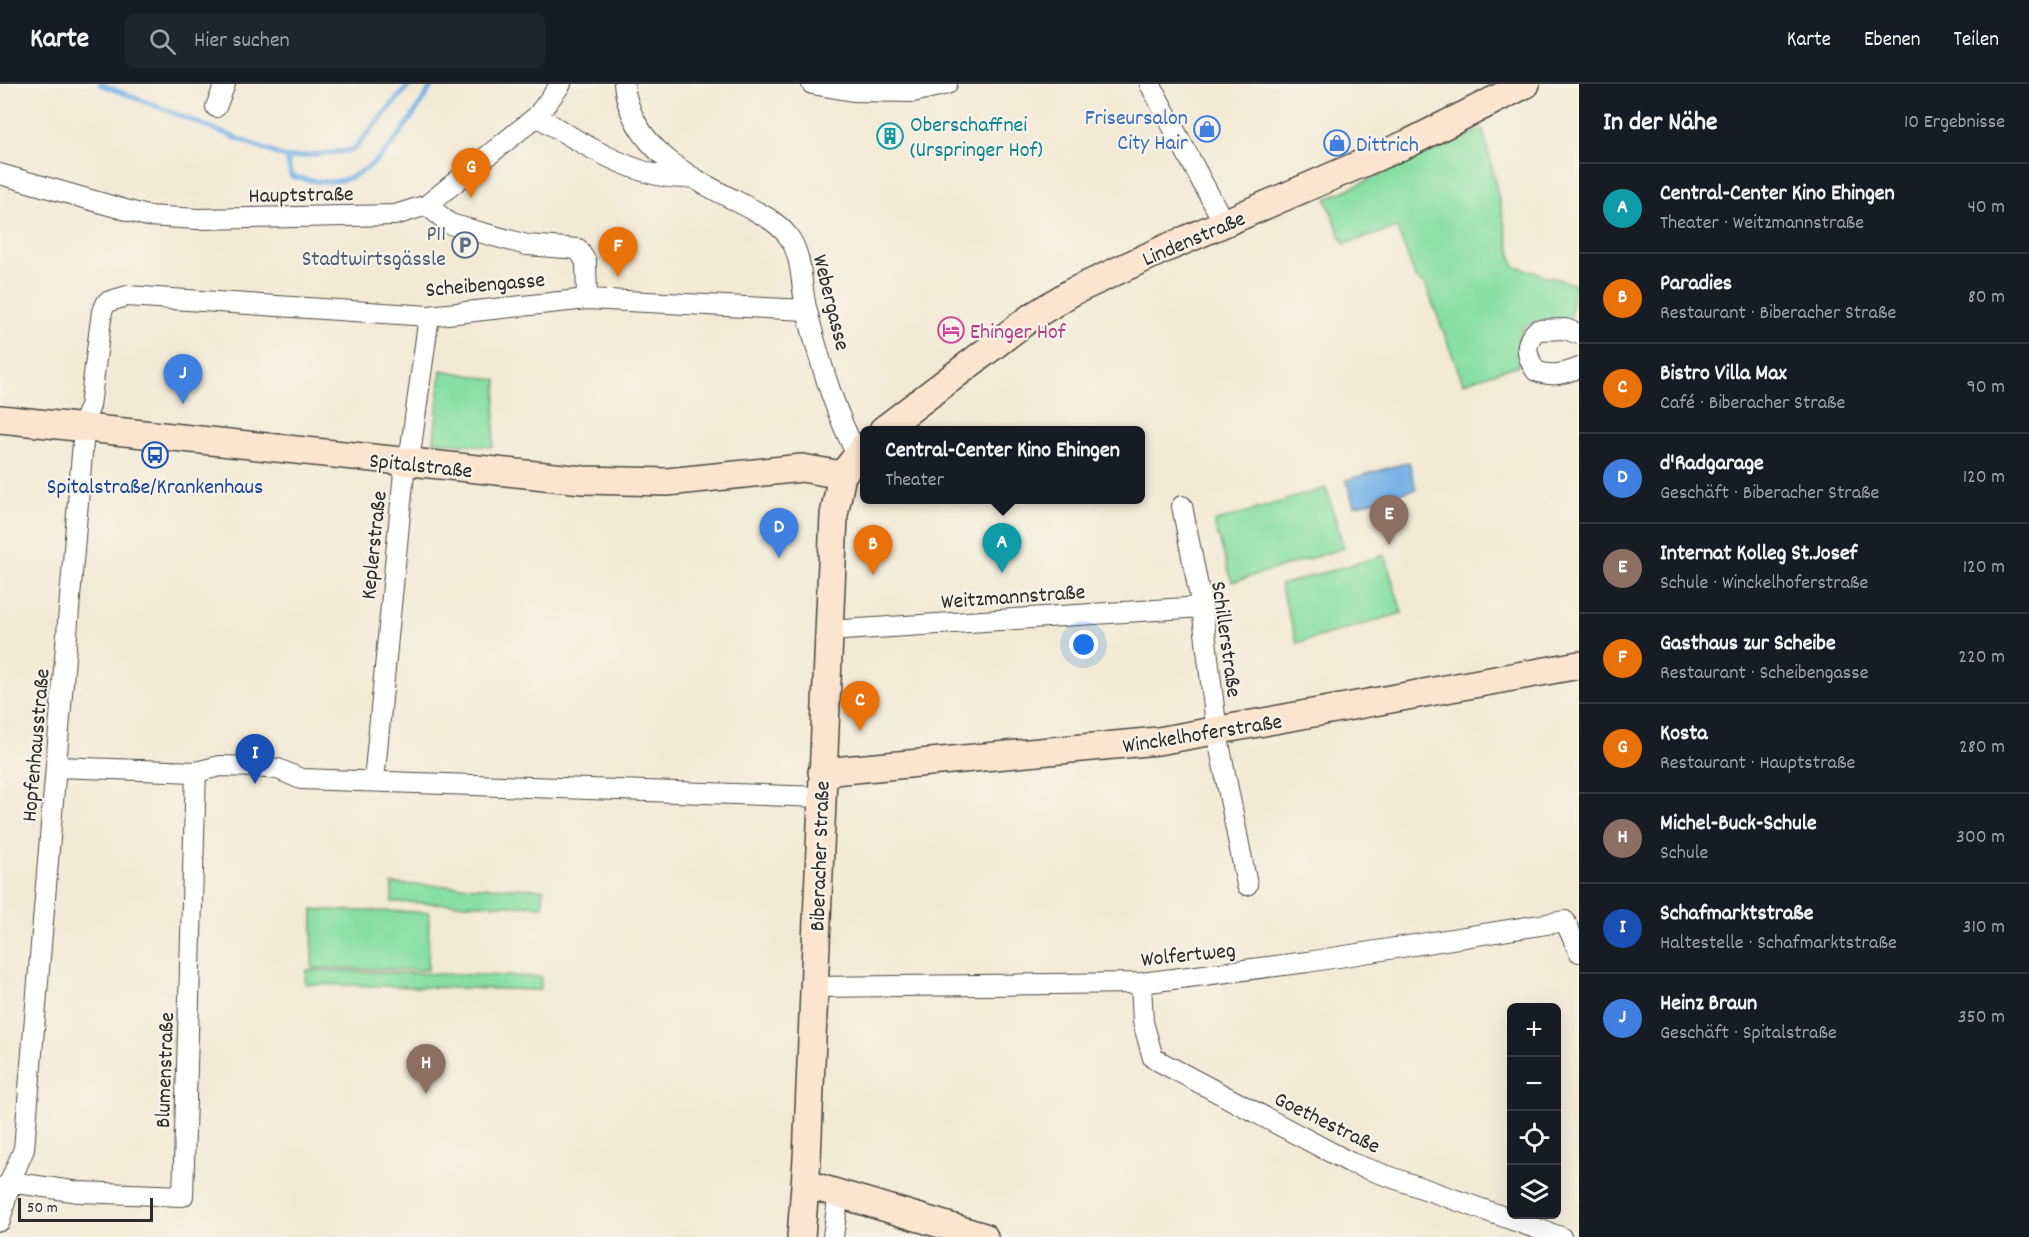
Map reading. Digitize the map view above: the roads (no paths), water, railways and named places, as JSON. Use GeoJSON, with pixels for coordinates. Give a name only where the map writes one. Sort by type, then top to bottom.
{"type":"FeatureCollection","features":[{"type":"Feature","properties":{"kind":"street"},"geometry":{"type":"LineString","coordinates":[[216,107],[225,84]]}},
{"type":"Feature","properties":{"kind":"street","name":"Hauptstraße"},"geometry":{"type":"LineString","coordinates":[[0,174],[147,216],[198,219],[395,215],[427,205],[537,116],[561,84]]}},
{"type":"Feature","properties":{"kind":"street","name":"Webergasse"},"geometry":{"type":"LineString","coordinates":[[624,84],[631,114],[641,133],[658,152],[690,177],[767,217],[789,237],[796,250],[806,310],[854,459]]}},
{"type":"Feature","properties":{"kind":"street"},"geometry":{"type":"LineString","coordinates":[[813,85],[913,92],[947,84]]}},
{"type":"Feature","properties":{"kind":"street"},"geometry":{"type":"LineString","coordinates":[[1150,84],[1224,223]]}},
{"type":"Feature","properties":{"kind":"street","name":"Lindenstraße"},"geometry":{"type":"LineString","coordinates":[[888,426],[1030,318],[1107,275],[1409,143],[1496,91],[1526,84]]}},
{"type":"Feature","properties":{"kind":"street","name":"Webergasse"},"geometry":{"type":"LineString","coordinates":[[537,116],[590,149],[675,180],[690,177]]}},
{"type":"Feature","properties":{"kind":"street"},"geometry":{"type":"LineString","coordinates":[[427,205],[450,225],[527,245],[578,249],[586,262],[587,299]]}},
{"type":"Feature","properties":{"kind":"street","name":"Scheibengasse"},"geometry":{"type":"LineString","coordinates":[[102,311],[114,299],[128,296],[429,316],[587,299],[806,310]]}},
{"type":"Feature","properties":{"kind":"street","name":"Hopfenhausstraße"},"geometry":{"type":"LineString","coordinates":[[0,1221],[5,1186],[24,1149],[84,428],[90,406],[102,311]]}},
{"type":"Feature","properties":{"kind":"street","name":"Keplerstraße"},"geometry":{"type":"LineString","coordinates":[[374,782],[405,462],[411,447],[429,316]]}},
{"type":"Feature","properties":{"kind":"street"},"geometry":{"type":"LineString","coordinates":[[1579,334],[1565,329],[1537,330],[1528,338],[1526,349],[1536,371],[1547,375],[1564,374],[1579,368]]}},
{"type":"Feature","properties":{"kind":"street","name":"Spitalstraße"},"geometry":{"type":"LineString","coordinates":[[0,419],[628,483],[667,482],[802,468],[854,459]]}},
{"type":"Feature","properties":{"kind":"street","name":"Biberacher Straße"},"geometry":{"type":"LineString","coordinates":[[799,1231],[806,1184],[834,515],[854,459]]}},
{"type":"Feature","properties":{"kind":"street","name":"Schillerstraße"},"geometry":{"type":"LineString","coordinates":[[1182,506],[1202,607],[1216,733],[1247,885]]}},
{"type":"Feature","properties":{"kind":"street","name":"Weitzmannstraße"},"geometry":{"type":"LineString","coordinates":[[828,631],[1202,607]]}},
{"type":"Feature","properties":{"kind":"street","name":"Winckelhoferstraße"},"geometry":{"type":"LineString","coordinates":[[821,785],[1216,733],[1579,665]]}},
{"type":"Feature","properties":{"kind":"street"},"geometry":{"type":"LineString","coordinates":[[57,767],[196,772],[220,766],[255,767],[278,769],[301,779],[374,782],[821,785]]}},
{"type":"Feature","properties":{"kind":"street","name":"Blumenstraße"},"geometry":{"type":"LineString","coordinates":[[5,1186],[79,1192],[183,1196],[196,772]]}},
{"type":"Feature","properties":{"kind":"street","name":"Wolfertweg"},"geometry":{"type":"LineString","coordinates":[[813,987],[1141,983],[1307,962],[1564,921],[1579,952]]}},
{"type":"Feature","properties":{"kind":"street","name":"Goethestraße"},"geometry":{"type":"LineString","coordinates":[[1141,983],[1143,1023],[1153,1058],[1351,1163],[1561,1237]]}},
{"type":"Feature","properties":{"kind":"street"},"geometry":{"type":"LineString","coordinates":[[806,1184],[984,1237]]}},
{"type":"Feature","properties":{"kind":"street"},"geometry":{"type":"LineString","coordinates":[[833,1237],[839,1192]]}},
{"type":"Feature","properties":{"kind":"water"},"geometry":{"type":"Polygon","coordinates":[[[1409,462],[1416,489],[1354,506],[1346,480],[1409,462]]]}},
{"type":"Feature","properties":{"kind":"waterway"},"geometry":{"type":"LineString","coordinates":[[100,84],[287,158],[291,176],[329,182],[357,174],[383,154],[406,126],[433,84]]}},
{"type":"Feature","properties":{"kind":"waterway"},"geometry":{"type":"LineString","coordinates":[[287,158],[353,150],[410,84]]}},
{"type":"Feature","properties":{"kind":"place","name":"Friseursalon City Hair"},"geometry":{"type":"Point","coordinates":[1207,129]}},
{"type":"Feature","properties":{"kind":"place","name":"Oberschaffnei (Urspringer Hof)"},"geometry":{"type":"Point","coordinates":[890,136]}},
{"type":"Feature","properties":{"kind":"place","name":"Dittrich"},"geometry":{"type":"Point","coordinates":[1337,143]}},
{"type":"Feature","properties":{"kind":"place","name":"Kosta"},"geometry":{"type":"Point","coordinates":[471,198]}},
{"type":"Feature","properties":{"kind":"place","name":"P11 Stadtwirtsgässle"},"geometry":{"type":"Point","coordinates":[465,245]}},
{"type":"Feature","properties":{"kind":"place","name":"Gasthaus zur Scheibe"},"geometry":{"type":"Point","coordinates":[618,277]}},
{"type":"Feature","properties":{"kind":"place","name":"Ehinger Hof"},"geometry":{"type":"Point","coordinates":[951,330]}},
{"type":"Feature","properties":{"kind":"place","name":"Heinz Braun"},"geometry":{"type":"Point","coordinates":[183,404]}},
{"type":"Feature","properties":{"kind":"place","name":"Spitalstraße/Krankenhaus"},"geometry":{"type":"Point","coordinates":[155,455]}},
{"type":"Feature","properties":{"kind":"place","name":"Internat Kolleg St.Josef"},"geometry":{"type":"Point","coordinates":[1389,545]}},
{"type":"Feature","properties":{"kind":"place","name":"d'Radgarage"},"geometry":{"type":"Point","coordinates":[779,558]}},
{"type":"Feature","properties":{"kind":"place","name":"Central-Center Kino Ehingen"},"geometry":{"type":"Point","coordinates":[1002,573]}},
{"type":"Feature","properties":{"kind":"place","name":"Paradies"},"geometry":{"type":"Point","coordinates":[873,575]}},
{"type":"Feature","properties":{"kind":"place","name":"Bistro Villa Max"},"geometry":{"type":"Point","coordinates":[860,731]}},
{"type":"Feature","properties":{"kind":"place","name":"Schafmarktstraße"},"geometry":{"type":"Point","coordinates":[255,784]}},
{"type":"Feature","properties":{"kind":"place","name":"Michel-Buck-Schule"},"geometry":{"type":"Point","coordinates":[426,1094]}}]}
